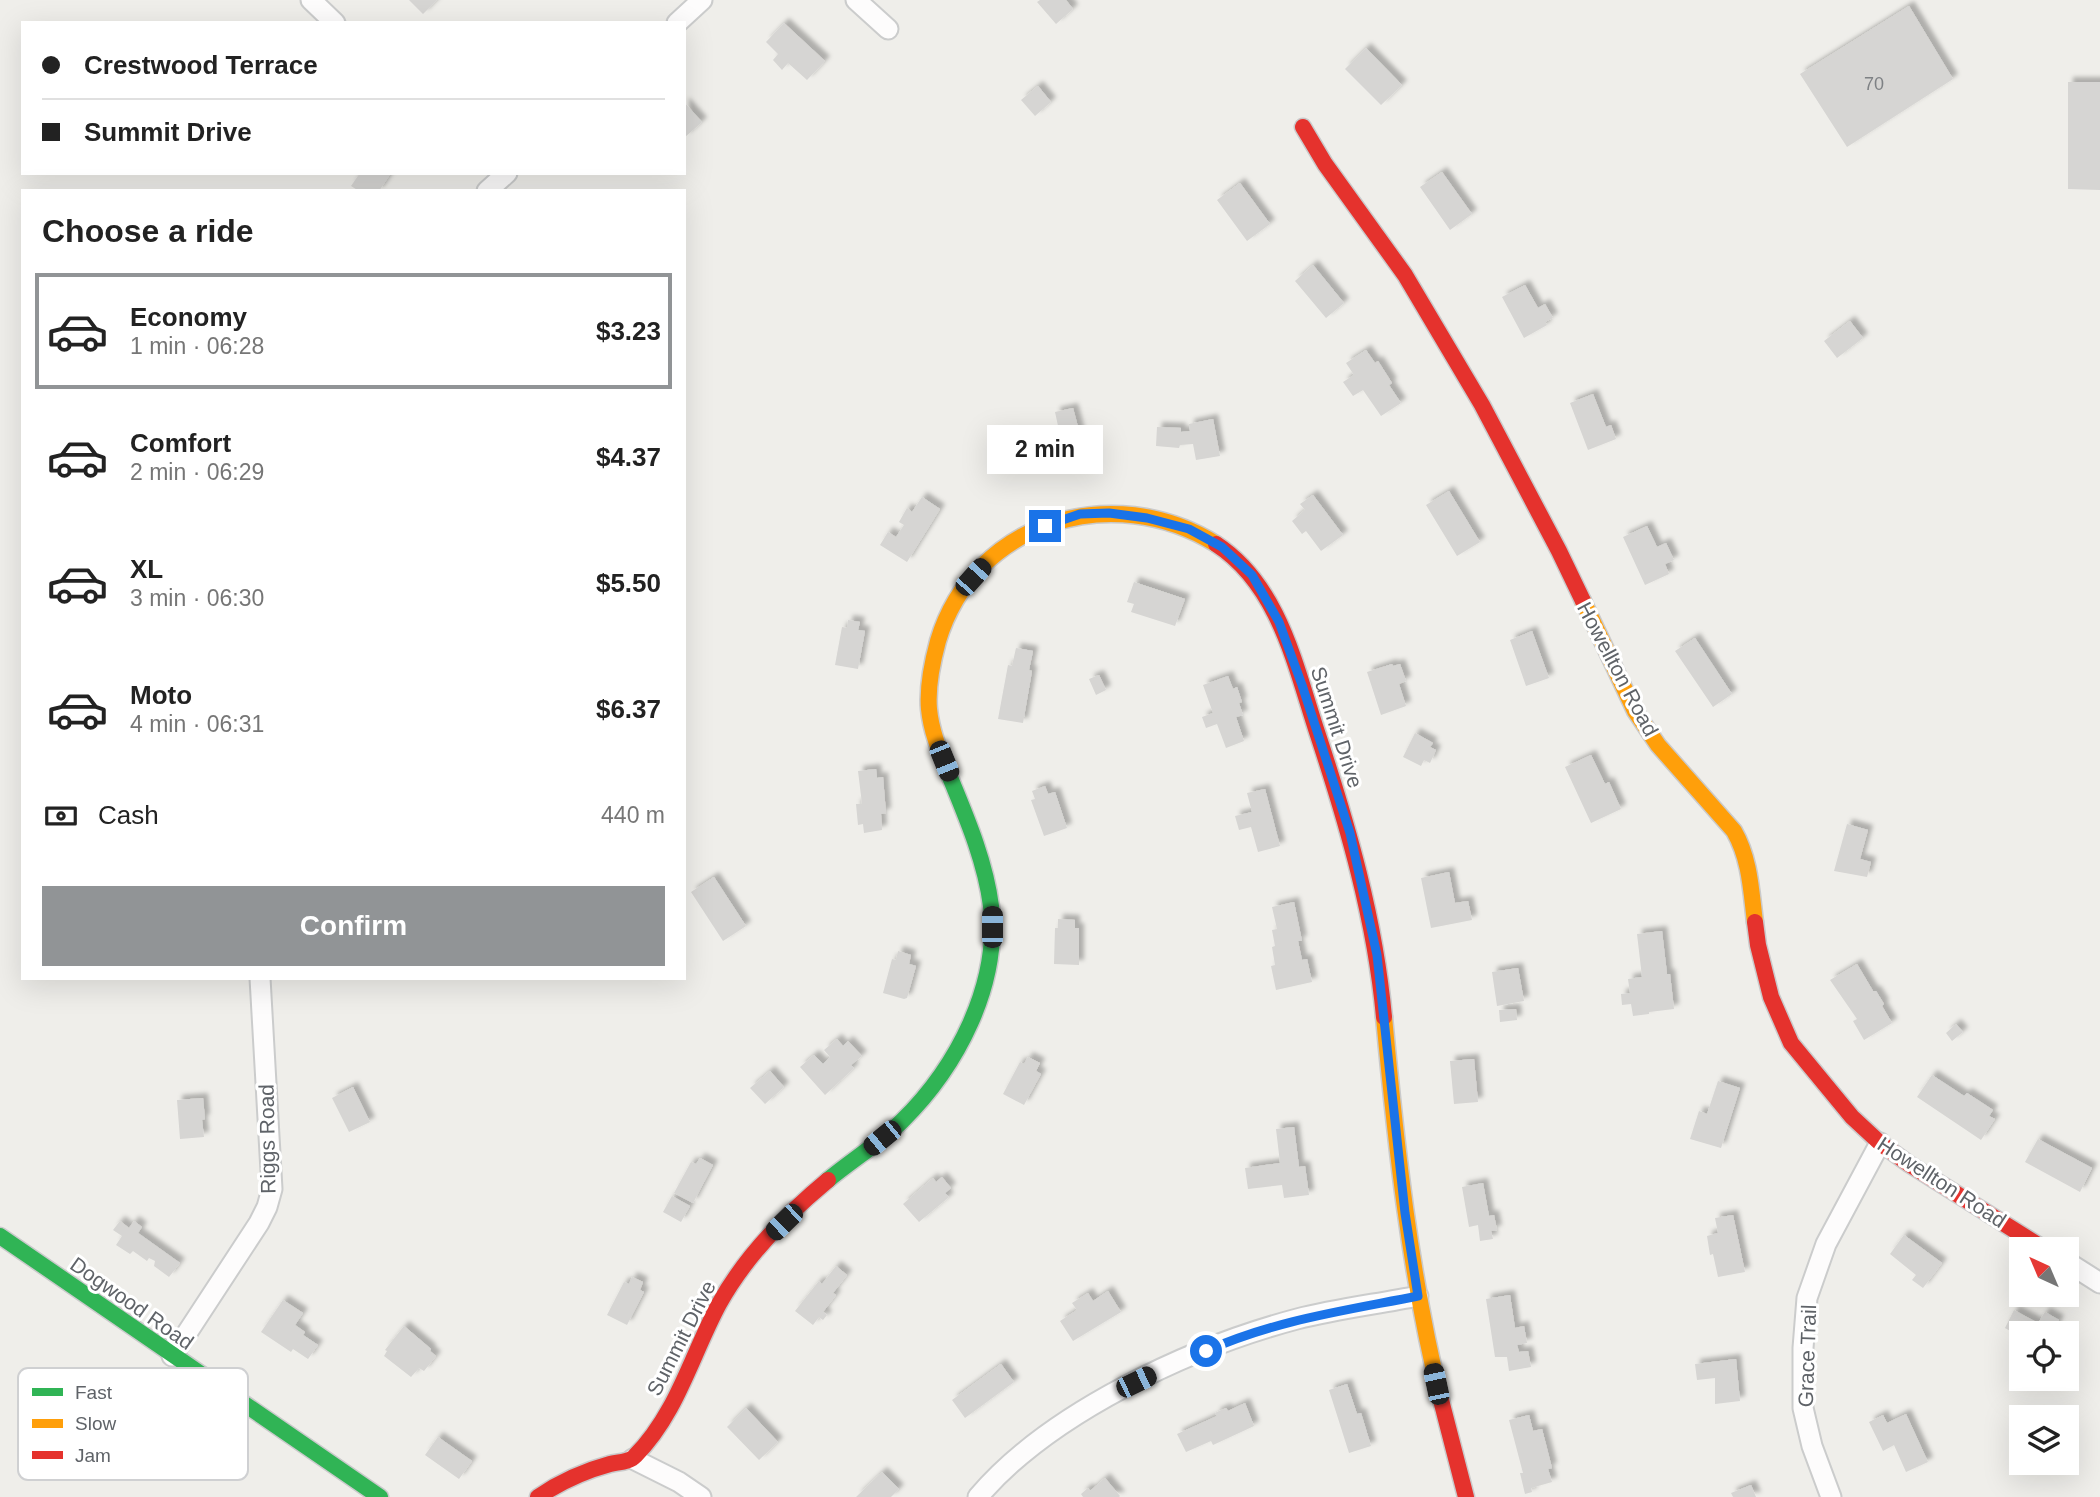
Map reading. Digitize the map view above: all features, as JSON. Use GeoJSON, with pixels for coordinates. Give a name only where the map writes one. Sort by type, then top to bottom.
{"type":"FeatureCollection","features":[{"type":"Feature","properties":{"kind":"street"},"geometry":{"type":"LineString","coordinates":[[311,0],[333,21]]}},
{"type":"Feature","properties":{"kind":"street"},"geometry":{"type":"LineString","coordinates":[[679,21],[702,0]]}},
{"type":"Feature","properties":{"kind":"street"},"geometry":{"type":"LineString","coordinates":[[856,0],[888,29]]}},
{"type":"Feature","properties":{"kind":"street","name":"Howellton Road"},"geometry":{"type":"LineString","coordinates":[[1303,127],[1325,164],[1405,275],[1482,405],[1559,551],[1635,711],[1658,745],[1734,831],[1743,847],[1758,945],[1771,997],[1791,1043],[1852,1117],[1880,1143],[2025,1237]]}},
{"type":"Feature","properties":{"kind":"street","name":"Summit Drive"},"geometry":{"type":"LineString","coordinates":[[633,1459],[670,1409],[717,1308],[736,1276],[766,1240],[821,1186],[902,1121],[927,1094],[953,1057],[981,995],[991,951],[992,904],[970,825],[934,733],[929,704],[934,658],[944,622],[956,599],[989,558],[1010,543],[1045,526],[1080,514],[1109,513],[1147,518],[1189,529],[1222,547],[1252,575],[1279,622],[1302,685],[1350,833],[1377,955],[1405,1213],[1418,1296],[1436,1384],[1466,1497]]}},
{"type":"Feature","properties":{"kind":"street","name":"Riggs Road"},"geometry":{"type":"LineString","coordinates":[[172,1356],[259,1223],[270,1198],[272,1169],[260,980]]}},
{"type":"Feature","properties":{"kind":"street","name":"Grace Trail"},"geometry":{"type":"LineString","coordinates":[[1831,1497],[1812,1446],[1802,1408],[1802,1348],[1807,1298],[1826,1244],[1880,1143]]}},
{"type":"Feature","properties":{"kind":"street","name":"Dogwood Road"},"geometry":{"type":"LineString","coordinates":[[0,1236],[190,1368]]}},
{"type":"Feature","properties":{"kind":"street"},"geometry":{"type":"LineString","coordinates":[[2079,1270],[2100,1283]]}},
{"type":"Feature","properties":{"kind":"street"},"geometry":{"type":"LineString","coordinates":[[978,1497],[1037,1442],[1095,1403],[1157,1371],[1230,1340],[1279,1324],[1418,1296]]}},
{"type":"Feature","properties":{"kind":"street","name":"Dogwood Road"},"geometry":{"type":"LineString","coordinates":[[248,1408],[380,1497]]}},
{"type":"Feature","properties":{"kind":"street"},"geometry":{"type":"LineString","coordinates":[[538,1497],[565,1481],[615,1462],[633,1459],[679,1482],[701,1497]]}},
{"type":"Feature","properties":{"kind":"building"},"geometry":{"type":"Polygon","coordinates":[[[409,0],[437,0],[423,14],[409,0]]]}},
{"type":"Feature","properties":{"kind":"building"},"geometry":{"type":"Polygon","coordinates":[[[1066,0],[1073,9],[1056,24],[1037,2],[1066,0]]]}},
{"type":"Feature","properties":{"kind":"building"},"geometry":{"type":"Polygon","coordinates":[[[1909,6],[1953,79],[1847,147],[1800,74],[1909,6]]]}},
{"type":"Feature","properties":{"kind":"building"},"geometry":{"type":"Polygon","coordinates":[[[784,23],[825,61],[807,80],[788,63],[782,70],[773,60],[778,54],[766,42],[784,23]]]}},
{"type":"Feature","properties":{"kind":"building"},"geometry":{"type":"Polygon","coordinates":[[[1366,48],[1402,85],[1381,105],[1345,69],[1366,48]]]}},
{"type":"Feature","properties":{"kind":"building"},"geometry":{"type":"Polygon","coordinates":[[[2068,82],[2100,82],[2100,190],[2068,189],[2068,82]]]}},
{"type":"Feature","properties":{"kind":"building"},"geometry":{"type":"Polygon","coordinates":[[[1038,86],[1051,102],[1035,116],[1021,100],[1038,86]]]}},
{"type":"Feature","properties":{"kind":"building"},"geometry":{"type":"Polygon","coordinates":[[[686,104],[702,122],[686,136],[686,104]]]}},
{"type":"Feature","properties":{"kind":"building"},"geometry":{"type":"Polygon","coordinates":[[[1442,172],[1472,214],[1450,230],[1420,187],[1442,172]]]}},
{"type":"Feature","properties":{"kind":"building"},"geometry":{"type":"Polygon","coordinates":[[[359,175],[390,175],[380,189],[356,189],[351,186],[359,175]]]}},
{"type":"Feature","properties":{"kind":"building"},"geometry":{"type":"Polygon","coordinates":[[[1240,183],[1270,224],[1247,241],[1217,200],[1240,183]]]}},
{"type":"Feature","properties":{"kind":"building"},"geometry":{"type":"Polygon","coordinates":[[[1313,265],[1344,303],[1326,318],[1295,281],[1313,265]]]}},
{"type":"Feature","properties":{"kind":"building"},"geometry":{"type":"Polygon","coordinates":[[[1525,285],[1538,308],[1545,304],[1553,318],[1545,322],[1547,325],[1524,338],[1502,297],[1525,285]]]}},
{"type":"Feature","properties":{"kind":"building"},"geometry":{"type":"Polygon","coordinates":[[[1850,321],[1863,338],[1837,358],[1824,341],[1850,321]]]}},
{"type":"Feature","properties":{"kind":"building"},"geometry":{"type":"Polygon","coordinates":[[[1366,350],[1375,363],[1378,361],[1401,403],[1381,416],[1363,390],[1353,396],[1343,382],[1354,375],[1346,363],[1366,350]]]}},
{"type":"Feature","properties":{"kind":"building"},"geometry":{"type":"Polygon","coordinates":[[[1593,394],[1606,427],[1611,425],[1616,439],[1588,450],[1570,403],[1593,394]]]}},
{"type":"Feature","properties":{"kind":"building"},"geometry":{"type":"Polygon","coordinates":[[[1073,408],[1085,453],[1041,463],[1036,441],[1060,435],[1055,412],[1073,408]]]}},
{"type":"Feature","properties":{"kind":"building"},"geometry":{"type":"Polygon","coordinates":[[[1213,419],[1220,456],[1196,460],[1193,444],[1180,445],[1179,448],[1156,446],[1157,427],[1190,431],[1189,424],[1213,419]]]}},
{"type":"Feature","properties":{"kind":"building"},"geometry":{"type":"Polygon","coordinates":[[[1449,491],[1480,542],[1457,556],[1426,505],[1449,491]]]}},
{"type":"Feature","properties":{"kind":"building"},"geometry":{"type":"Polygon","coordinates":[[[1313,495],[1343,535],[1321,551],[1306,531],[1302,534],[1292,521],[1305,510],[1300,504],[1313,495]]]}},
{"type":"Feature","properties":{"kind":"building"},"geometry":{"type":"Polygon","coordinates":[[[922,497],[940,509],[907,562],[880,545],[888,532],[896,537],[904,525],[899,522],[907,508],[912,512],[922,497]]]}},
{"type":"Feature","properties":{"kind":"building"},"geometry":{"type":"Polygon","coordinates":[[[1647,526],[1657,547],[1666,543],[1674,560],[1665,564],[1669,574],[1645,585],[1623,537],[1647,526]]]}},
{"type":"Feature","properties":{"kind":"building"},"geometry":{"type":"Polygon","coordinates":[[[1134,582],[1185,599],[1175,626],[1131,612],[1134,604],[1127,602],[1134,582]]]}},
{"type":"Feature","properties":{"kind":"building"},"geometry":{"type":"Polygon","coordinates":[[[848,620],[860,622],[858,630],[865,631],[858,669],[835,665],[842,627],[847,628],[848,620]]]}},
{"type":"Feature","properties":{"kind":"building"},"geometry":{"type":"Polygon","coordinates":[[[1532,631],[1549,678],[1526,686],[1510,640],[1532,631]]]}},
{"type":"Feature","properties":{"kind":"building"},"geometry":{"type":"Polygon","coordinates":[[[1695,638],[1732,694],[1713,707],[1675,651],[1695,638]]]}},
{"type":"Feature","properties":{"kind":"building"},"geometry":{"type":"Polygon","coordinates":[[[1016,648],[1033,651],[1023,723],[998,719],[1008,665],[1012,666],[1016,648]]]}},
{"type":"Feature","properties":{"kind":"building"},"geometry":{"type":"Polygon","coordinates":[[[1400,664],[1406,681],[1399,684],[1406,706],[1381,715],[1367,672],[1400,664]]]}},
{"type":"Feature","properties":{"kind":"building"},"geometry":{"type":"Polygon","coordinates":[[[1099,675],[1106,690],[1096,695],[1089,679],[1099,675]]]}},
{"type":"Feature","properties":{"kind":"building"},"geometry":{"type":"Polygon","coordinates":[[[1228,676],[1233,689],[1237,687],[1242,702],[1239,703],[1243,715],[1236,717],[1244,741],[1226,748],[1217,724],[1206,728],[1202,717],[1213,713],[1203,685],[1228,676]]]}},
{"type":"Feature","properties":{"kind":"building"},"geometry":{"type":"Polygon","coordinates":[[[1415,733],[1433,743],[1430,747],[1436,750],[1430,763],[1424,760],[1421,766],[1403,757],[1415,733]]]}},
{"type":"Feature","properties":{"kind":"building"},"geometry":{"type":"Polygon","coordinates":[[[1591,755],[1605,784],[1609,782],[1621,809],[1591,823],[1565,767],[1591,755]]]}},
{"type":"Feature","properties":{"kind":"building"},"geometry":{"type":"Polygon","coordinates":[[[876,769],[877,778],[883,777],[886,813],[881,814],[882,830],[864,833],[863,824],[858,825],[856,804],[862,804],[858,771],[876,769]]]}},
{"type":"Feature","properties":{"kind":"building"},"geometry":{"type":"Polygon","coordinates":[[[1045,786],[1048,794],[1055,792],[1067,828],[1044,836],[1031,800],[1035,799],[1032,791],[1045,786]]]}},
{"type":"Feature","properties":{"kind":"building"},"geometry":{"type":"Polygon","coordinates":[[[1265,789],[1280,846],[1258,852],[1251,827],[1239,830],[1235,816],[1252,812],[1247,793],[1265,789]]]}},
{"type":"Feature","properties":{"kind":"building"},"geometry":{"type":"Polygon","coordinates":[[[1847,824],[1868,830],[1860,859],[1871,862],[1867,877],[1834,871],[1847,824]]]}},
{"type":"Feature","properties":{"kind":"building"},"geometry":{"type":"Polygon","coordinates":[[[1449,872],[1455,903],[1468,901],[1472,920],[1431,928],[1421,878],[1449,872]]]}},
{"type":"Feature","properties":{"kind":"building"},"geometry":{"type":"Polygon","coordinates":[[[714,877],[746,926],[723,941],[691,892],[714,877]]]}},
{"type":"Feature","properties":{"kind":"building"},"geometry":{"type":"Polygon","coordinates":[[[1294,902],[1302,941],[1298,941],[1302,960],[1307,959],[1312,982],[1276,990],[1271,966],[1275,965],[1272,930],[1277,929],[1272,907],[1294,902]]]}},
{"type":"Feature","properties":{"kind":"building"},"geometry":{"type":"Polygon","coordinates":[[[1058,919],[1075,920],[1075,928],[1079,928],[1079,965],[1054,964],[1055,928],[1058,928],[1058,919]]]}},
{"type":"Feature","properties":{"kind":"building"},"geometry":{"type":"Polygon","coordinates":[[[1662,931],[1674,1009],[1633,1016],[1631,1004],[1622,1005],[1621,994],[1630,993],[1628,979],[1642,977],[1637,934],[1662,931]]]}},
{"type":"Feature","properties":{"kind":"building"},"geometry":{"type":"Polygon","coordinates":[[[898,951],[911,955],[909,964],[916,966],[907,998],[904,999],[883,993],[892,959],[896,960],[898,951]]]}},
{"type":"Feature","properties":{"kind":"building"},"geometry":{"type":"Polygon","coordinates":[[[1857,964],[1884,1004],[1882,1006],[1892,1023],[1864,1040],[1853,1021],[1857,1019],[1830,980],[1857,964]]]}},
{"type":"Feature","properties":{"kind":"building"},"geometry":{"type":"Polygon","coordinates":[[[1518,968],[1524,1001],[1497,1006],[1492,972],[1518,968]]]}},
{"type":"Feature","properties":{"kind":"building"},"geometry":{"type":"Polygon","coordinates":[[[1516,1009],[1517,1020],[1500,1022],[1499,1010],[1516,1009]]]}},
{"type":"Feature","properties":{"kind":"building"},"geometry":{"type":"Polygon","coordinates":[[[1956,1024],[1963,1032],[1952,1041],[1946,1033],[1956,1024]]]}},
{"type":"Feature","properties":{"kind":"building"},"geometry":{"type":"Polygon","coordinates":[[[837,1039],[843,1046],[848,1041],[862,1056],[851,1065],[854,1068],[825,1095],[800,1067],[814,1055],[823,1064],[830,1057],[824,1050],[837,1039]]]}},
{"type":"Feature","properties":{"kind":"building"},"geometry":{"type":"Polygon","coordinates":[[[1028,1057],[1040,1063],[1036,1071],[1041,1074],[1024,1105],[1003,1094],[1020,1062],[1024,1064],[1028,1057]]]}},
{"type":"Feature","properties":{"kind":"building"},"geometry":{"type":"Polygon","coordinates":[[[1474,1059],[1478,1102],[1454,1104],[1450,1061],[1474,1059]]]}},
{"type":"Feature","properties":{"kind":"building"},"geometry":{"type":"Polygon","coordinates":[[[770,1071],[784,1087],[765,1104],[750,1088],[770,1071]]]}},
{"type":"Feature","properties":{"kind":"building"},"geometry":{"type":"Polygon","coordinates":[[[1932,1075],[1964,1096],[1967,1093],[1993,1110],[1989,1116],[1995,1119],[1981,1140],[1917,1097],[1932,1075]]]}},
{"type":"Feature","properties":{"kind":"building"},"geometry":{"type":"Polygon","coordinates":[[[1718,1081],[1740,1088],[1721,1148],[1690,1139],[1699,1111],[1707,1114],[1718,1081]]]}},
{"type":"Feature","properties":{"kind":"building"},"geometry":{"type":"Polygon","coordinates":[[[353,1087],[370,1122],[349,1132],[332,1098],[353,1087]]]}},
{"type":"Feature","properties":{"kind":"building"},"geometry":{"type":"Polygon","coordinates":[[[203,1098],[204,1137],[180,1139],[177,1100],[203,1098]]]}},
{"type":"Feature","properties":{"kind":"building"},"geometry":{"type":"Polygon","coordinates":[[[1294,1127],[1299,1167],[1305,1166],[1309,1195],[1284,1198],[1282,1185],[1248,1189],[1245,1168],[1280,1163],[1276,1129],[1294,1127]]]}},
{"type":"Feature","properties":{"kind":"building"},"geometry":{"type":"Polygon","coordinates":[[[2038,1139],[2092,1168],[2080,1192],[2025,1162],[2038,1139]]]}},
{"type":"Feature","properties":{"kind":"building"},"geometry":{"type":"Polygon","coordinates":[[[700,1158],[713,1165],[693,1203],[674,1193],[691,1162],[696,1164],[700,1158]]]}},
{"type":"Feature","properties":{"kind":"building"},"geometry":{"type":"Polygon","coordinates":[[[942,1177],[951,1188],[945,1193],[949,1197],[919,1222],[903,1204],[933,1178],[936,1182],[942,1177]]]}},
{"type":"Feature","properties":{"kind":"building"},"geometry":{"type":"Polygon","coordinates":[[[1483,1183],[1489,1216],[1494,1215],[1497,1230],[1491,1231],[1493,1239],[1480,1241],[1478,1225],[1469,1227],[1462,1187],[1483,1183]]]}},
{"type":"Feature","properties":{"kind":"building"},"geometry":{"type":"Polygon","coordinates":[[[672,1196],[690,1206],[681,1222],[663,1212],[672,1196]]]}},
{"type":"Feature","properties":{"kind":"building"},"geometry":{"type":"Polygon","coordinates":[[[1733,1215],[1745,1272],[1718,1277],[1707,1236],[1718,1233],[1715,1218],[1733,1215]]]}},
{"type":"Feature","properties":{"kind":"building"},"geometry":{"type":"Polygon","coordinates":[[[120,1221],[129,1228],[134,1221],[142,1227],[138,1233],[180,1263],[169,1277],[154,1266],[155,1261],[149,1258],[147,1261],[133,1251],[130,1254],[116,1245],[122,1236],[113,1230],[120,1221]]]}},
{"type":"Feature","properties":{"kind":"building"},"geometry":{"type":"Polygon","coordinates":[[[1904,1235],[1942,1263],[1923,1288],[1912,1280],[1916,1275],[1890,1254],[1904,1235]]]}},
{"type":"Feature","properties":{"kind":"building"},"geometry":{"type":"Polygon","coordinates":[[[836,1266],[847,1275],[823,1312],[827,1315],[823,1320],[819,1317],[813,1325],[795,1311],[819,1281],[822,1284],[836,1266]]]}},
{"type":"Feature","properties":{"kind":"building"},"geometry":{"type":"Polygon","coordinates":[[[632,1277],[643,1282],[640,1290],[644,1292],[627,1325],[607,1315],[624,1282],[629,1284],[632,1277]]]}},
{"type":"Feature","properties":{"kind":"building"},"geometry":{"type":"Polygon","coordinates":[[[1108,1291],[1121,1312],[1073,1341],[1060,1321],[1077,1310],[1072,1303],[1088,1293],[1093,1301],[1108,1291]]]}},
{"type":"Feature","properties":{"kind":"building"},"geometry":{"type":"Polygon","coordinates":[[[1510,1295],[1515,1328],[1524,1326],[1527,1343],[1517,1345],[1519,1352],[1528,1351],[1531,1367],[1509,1371],[1507,1357],[1495,1357],[1486,1299],[1510,1295]]]}},
{"type":"Feature","properties":{"kind":"building"},"geometry":{"type":"Polygon","coordinates":[[[283,1300],[303,1313],[295,1325],[305,1332],[303,1335],[318,1345],[308,1359],[293,1349],[291,1352],[261,1332],[283,1300]]]}},
{"type":"Feature","properties":{"kind":"building"},"geometry":{"type":"Polygon","coordinates":[[[2014,1310],[2034,1321],[2009,1321],[2009,1330],[2005,1328],[2014,1310]]]}},
{"type":"Feature","properties":{"kind":"building"},"geometry":{"type":"Polygon","coordinates":[[[2045,1312],[2058,1321],[2039,1321],[2045,1312]]]}},
{"type":"Feature","properties":{"kind":"building"},"geometry":{"type":"Polygon","coordinates":[[[404,1326],[436,1356],[424,1371],[419,1368],[411,1377],[384,1356],[387,1351],[385,1350],[404,1326]]]}},
{"type":"Feature","properties":{"kind":"building"},"geometry":{"type":"Polygon","coordinates":[[[1736,1359],[1740,1401],[1715,1404],[1715,1378],[1697,1380],[1695,1364],[1736,1359]]]}},
{"type":"Feature","properties":{"kind":"building"},"geometry":{"type":"Polygon","coordinates":[[[1001,1364],[1014,1382],[965,1418],[952,1400],[1001,1364]]]}},
{"type":"Feature","properties":{"kind":"building"},"geometry":{"type":"Polygon","coordinates":[[[1347,1384],[1357,1414],[1361,1413],[1371,1446],[1349,1453],[1329,1390],[1347,1384]]]}},
{"type":"Feature","properties":{"kind":"building"},"geometry":{"type":"Polygon","coordinates":[[[1245,1403],[1254,1426],[1213,1445],[1211,1441],[1186,1452],[1177,1434],[1217,1416],[1215,1413],[1226,1408],[1228,1411],[1245,1403]]]}},
{"type":"Feature","properties":{"kind":"building"},"geometry":{"type":"Polygon","coordinates":[[[746,1408],[778,1442],[759,1460],[727,1427],[746,1408]]]}},
{"type":"Feature","properties":{"kind":"building"},"geometry":{"type":"Polygon","coordinates":[[[1906,1414],[1928,1462],[1906,1472],[1894,1445],[1883,1451],[1869,1422],[1883,1415],[1887,1423],[1906,1414]]]}},
{"type":"Feature","properties":{"kind":"building"},"geometry":{"type":"Polygon","coordinates":[[[1529,1415],[1533,1431],[1542,1429],[1552,1468],[1548,1469],[1552,1482],[1531,1488],[1532,1492],[1525,1494],[1520,1473],[1523,1473],[1509,1420],[1529,1415]]]}},
{"type":"Feature","properties":{"kind":"building"},"geometry":{"type":"Polygon","coordinates":[[[438,1437],[472,1461],[459,1479],[425,1455],[438,1437]]]}},
{"type":"Feature","properties":{"kind":"building"},"geometry":{"type":"Polygon","coordinates":[[[882,1472],[899,1489],[891,1497],[856,1497],[882,1472]]]}},
{"type":"Feature","properties":{"kind":"building"},"geometry":{"type":"Polygon","coordinates":[[[1105,1478],[1119,1497],[1083,1497],[1081,1494],[1088,1488],[1090,1491],[1105,1478]]]}},
{"type":"Feature","properties":{"kind":"building"},"geometry":{"type":"Polygon","coordinates":[[[1751,1485],[1756,1497],[1733,1497],[1731,1493],[1751,1485]]]}},
{"type":"Feature","properties":{"kind":"traffic: fast"},"geometry":{"type":"LineString","coordinates":[[828,1180],[893,1129],[922,1099],[957,1050],[981,995],[989,965],[991,906],[979,854],[947,770]]}},
{"type":"Feature","properties":{"kind":"traffic: fast"},"geometry":{"type":"LineString","coordinates":[[0,1236],[192,1368]]}},
{"type":"Feature","properties":{"kind":"traffic: fast"},"geometry":{"type":"LineString","coordinates":[[248,1406],[380,1497]]}},
{"type":"Feature","properties":{"kind":"traffic: slow"},"geometry":{"type":"LineString","coordinates":[[947,770],[930,717],[931,675],[938,641],[956,600],[982,566],[1015,541],[1052,524],[1092,515],[1134,515],[1176,525],[1216,544]]}},
{"type":"Feature","properties":{"kind":"traffic: slow"},"geometry":{"type":"LineString","coordinates":[[1583,601],[1635,711],[1658,745],[1734,831],[1747,864],[1755,922]]}},
{"type":"Feature","properties":{"kind":"traffic: slow"},"geometry":{"type":"LineString","coordinates":[[1384,1017],[1405,1210],[1421,1306],[1441,1400]]}},
{"type":"Feature","properties":{"kind":"traffic: jam"},"geometry":{"type":"LineString","coordinates":[[1303,127],[1325,164],[1405,275],[1482,405],[1583,601]]}},
{"type":"Feature","properties":{"kind":"traffic: jam"},"geometry":{"type":"LineString","coordinates":[[1216,544],[1238,561],[1255,581],[1270,604],[1292,654],[1359,873],[1374,944],[1384,1017]]}},
{"type":"Feature","properties":{"kind":"traffic: jam"},"geometry":{"type":"LineString","coordinates":[[1755,922],[1771,997],[1791,1043],[1852,1117],[1880,1143],[1909,1164],[2025,1237]]}},
{"type":"Feature","properties":{"kind":"traffic: jam"},"geometry":{"type":"LineString","coordinates":[[538,1497],[582,1474],[627,1461],[635,1456],[650,1439],[673,1403],[709,1323],[729,1287],[754,1253],[782,1222],[828,1180]]}},
{"type":"Feature","properties":{"kind":"traffic: jam"},"geometry":{"type":"LineString","coordinates":[[1441,1400],[1466,1497]]}},
{"type":"Feature","properties":{"kind":"route"},"geometry":{"type":"LineString","coordinates":[[1045,526],[1080,514],[1109,513],[1147,518],[1189,529],[1222,547],[1252,575],[1279,622],[1302,685],[1350,833],[1377,955],[1405,1213],[1418,1296],[1300,1318],[1230,1340],[1206,1351]]}}]}
